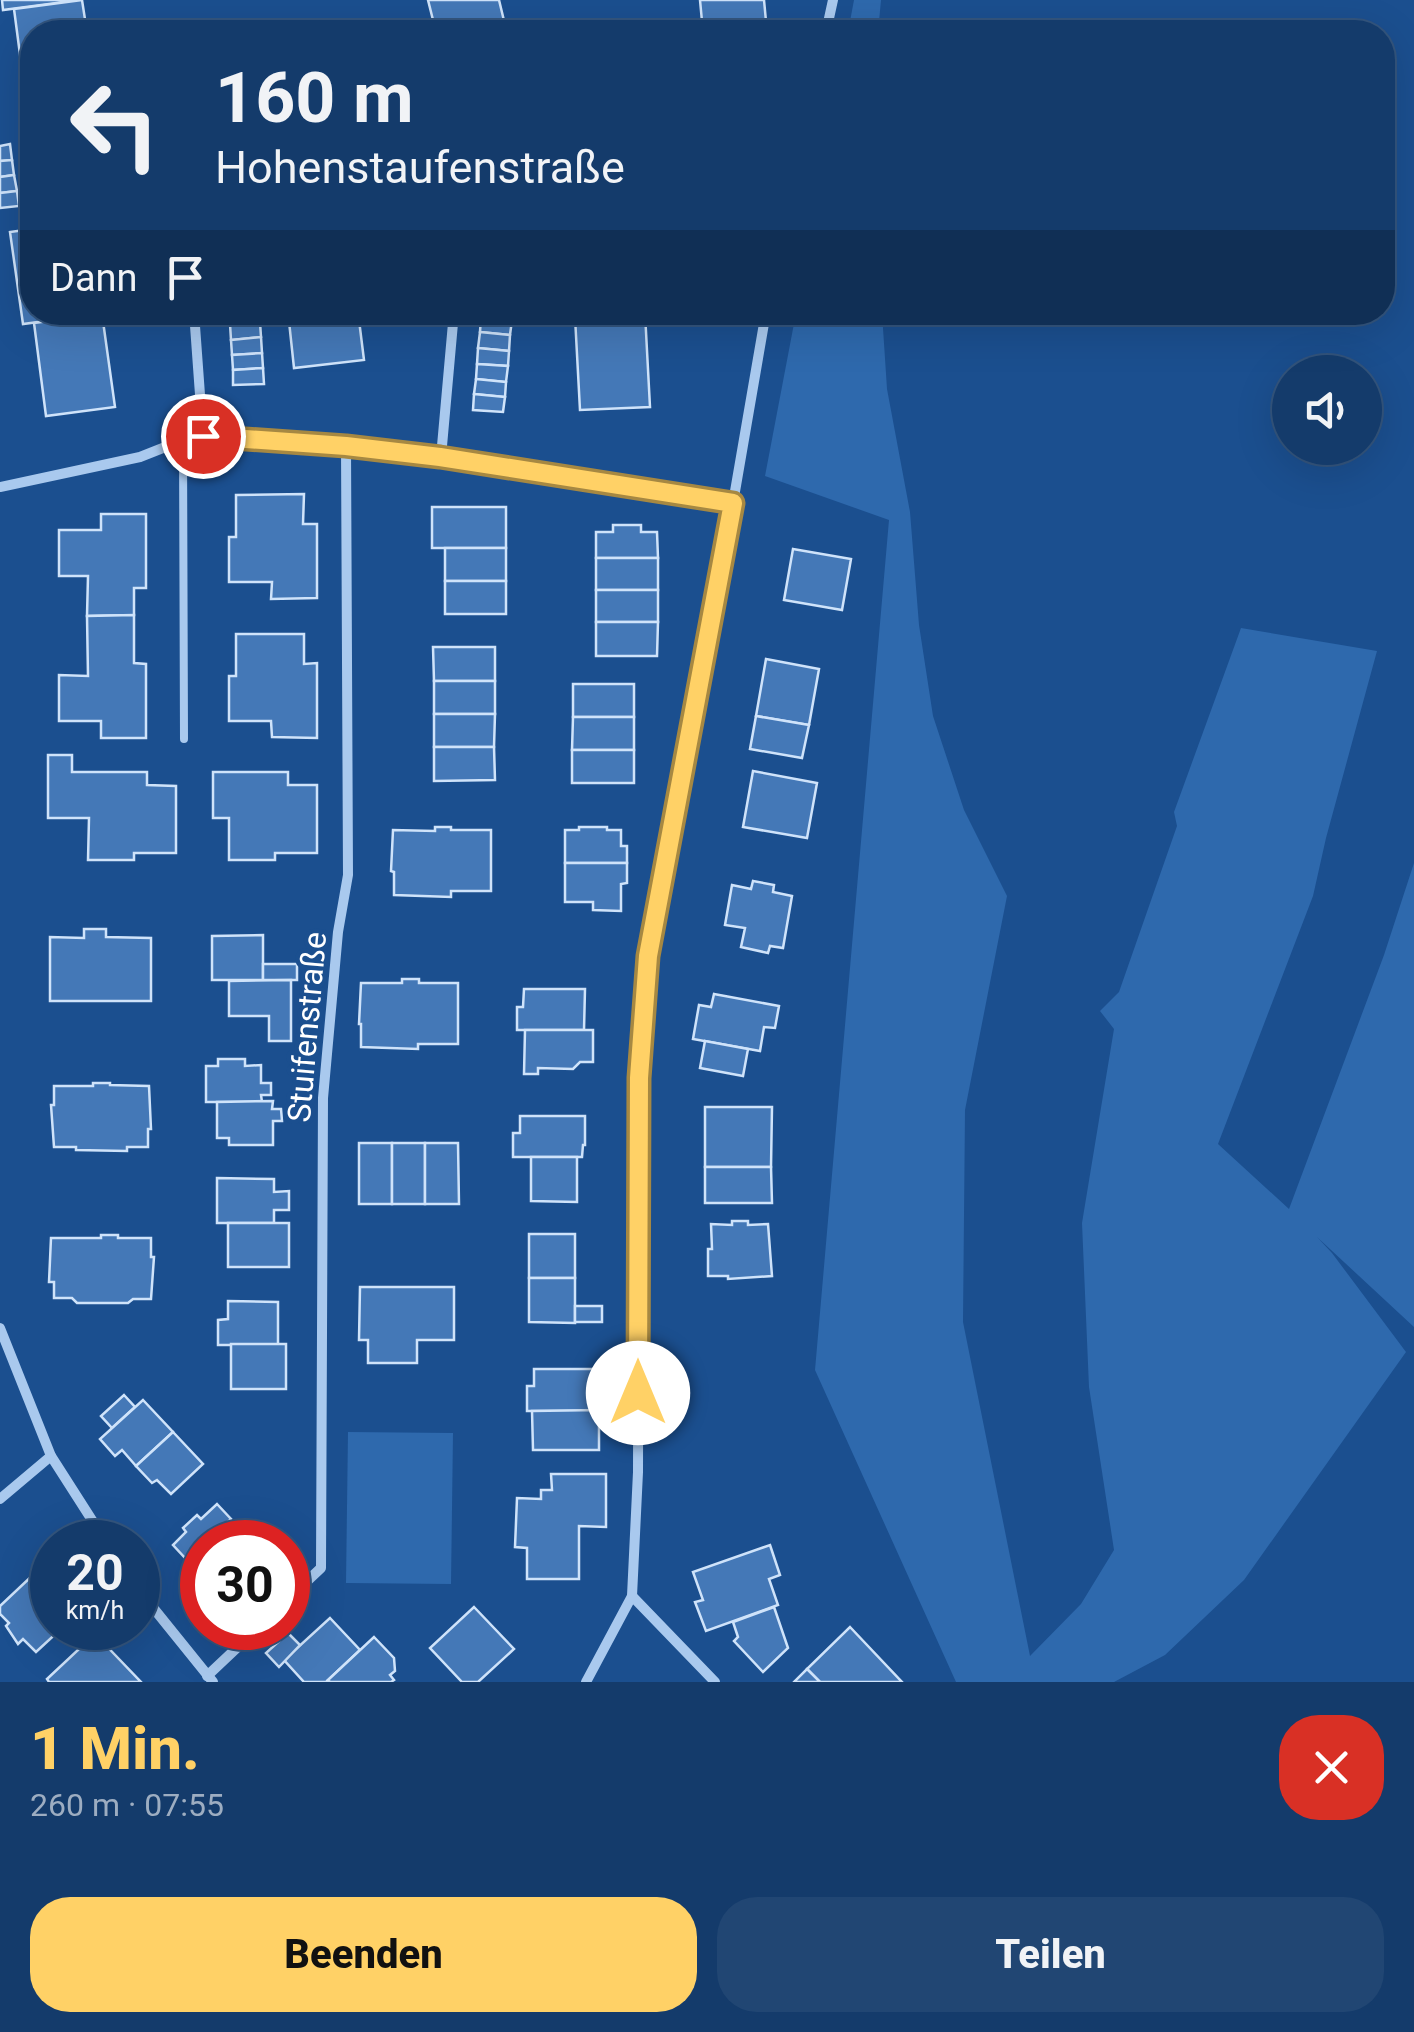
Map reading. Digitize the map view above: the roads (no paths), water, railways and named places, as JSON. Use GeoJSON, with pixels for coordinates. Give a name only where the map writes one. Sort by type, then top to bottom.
{"type":"FeatureCollection","features":[{"type":"Feature","properties":{"kind":"street"},"geometry":{"type":"LineString","coordinates":[[195,325],[203,436]]}},
{"type":"Feature","properties":{"kind":"street"},"geometry":{"type":"LineString","coordinates":[[440,457],[453,325]]}},
{"type":"Feature","properties":{"kind":"street"},"geometry":{"type":"LineString","coordinates":[[586,1682],[632,1596],[638,1472],[639,1078],[648,956],[764,325]]}},
{"type":"Feature","properties":{"kind":"street"},"geometry":{"type":"LineString","coordinates":[[0,488],[140,457],[203,436],[440,457],[733,503]]}},
{"type":"Feature","properties":{"kind":"street","name":"Stuifenstraße"},"geometry":{"type":"LineString","coordinates":[[310,1578],[321,1568],[323,1098],[338,932],[348,875],[346,446]]}},
{"type":"Feature","properties":{"kind":"street"},"geometry":{"type":"LineString","coordinates":[[0,1328],[51,1456],[92,1520]]}},
{"type":"Feature","properties":{"kind":"street"},"geometry":{"type":"LineString","coordinates":[[0,1500],[51,1456]]}},
{"type":"Feature","properties":{"kind":"street"},"geometry":{"type":"LineString","coordinates":[[632,1596],[714,1682]]}},
{"type":"Feature","properties":{"kind":"street"},"geometry":{"type":"LineString","coordinates":[[160,1617],[210,1679],[237,1650]]}},
{"type":"Feature","properties":{"kind":"lane"},"geometry":{"type":"LineString","coordinates":[[182,440],[184,739]]}}]}
